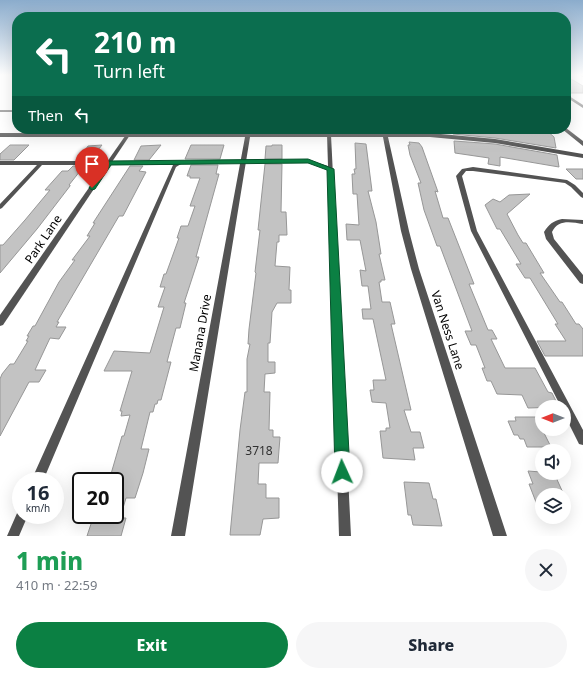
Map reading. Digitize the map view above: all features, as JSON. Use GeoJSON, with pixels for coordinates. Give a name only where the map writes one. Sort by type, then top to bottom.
{"type":"FeatureCollection","features":[{"type":"Feature","properties":{"kind":"street"},"geometry":{"type":"LineString","coordinates":[[0,135],[49,134]]}},
{"type":"Feature","properties":{"kind":"street","name":"Park Lane"},"geometry":{"type":"LineString","coordinates":[[0,322],[129,134]]}},
{"type":"Feature","properties":{"kind":"street"},"geometry":{"type":"LineString","coordinates":[[248,134],[348,134]]}},
{"type":"Feature","properties":{"kind":"street","name":"Manana Drive"},"geometry":{"type":"LineString","coordinates":[[178,536],[248,134]]}},
{"type":"Feature","properties":{"kind":"street","name":"Van Ness Lane"},"geometry":{"type":"LineString","coordinates":[[385,134],[405,231],[415,269],[500,536]]}},
{"type":"Feature","properties":{"kind":"street"},"geometry":{"type":"LineString","coordinates":[[415,134],[495,141],[583,156]]}},
{"type":"Feature","properties":{"kind":"street"},"geometry":{"type":"LineString","coordinates":[[570,134],[583,144]]}},
{"type":"Feature","properties":{"kind":"street"},"geometry":{"type":"LineString","coordinates":[[0,142],[8,135]]}},
{"type":"Feature","properties":{"kind":"street"},"geometry":{"type":"LineString","coordinates":[[583,222],[571,220],[555,222],[550,226],[548,232],[550,238],[583,281]]}},
{"type":"Feature","properties":{"kind":"lane"},"geometry":{"type":"LineString","coordinates":[[573,100],[583,107]]}},
{"type":"Feature","properties":{"kind":"lane"},"geometry":{"type":"LineString","coordinates":[[0,111],[12,111]]}},
{"type":"Feature","properties":{"kind":"lane"},"geometry":{"type":"LineString","coordinates":[[329,135],[345,536]]}},
{"type":"Feature","properties":{"kind":"lane"},"geometry":{"type":"LineString","coordinates":[[0,163],[308,161],[330,169]]}},
{"type":"Feature","properties":{"kind":"lane"},"geometry":{"type":"LineString","coordinates":[[0,207],[41,163]]}},
{"type":"Feature","properties":{"kind":"lane"},"geometry":{"type":"LineString","coordinates":[[41,472],[172,169],[180,163]]}},
{"type":"Feature","properties":{"kind":"lane"},"geometry":{"type":"LineString","coordinates":[[583,196],[567,182],[473,169],[464,170],[459,176],[474,231],[583,440]]}},
{"type":"Feature","properties":{"kind":"lane"},"geometry":{"type":"LineString","coordinates":[[13,536],[18,524]]}},
{"type":"Feature","properties":{"kind":"building"},"geometry":{"type":"Polygon","coordinates":[[[453,134],[551,134],[554,137],[556,148],[495,138],[453,134]]]}},
{"type":"Feature","properties":{"kind":"building"},"geometry":{"type":"Polygon","coordinates":[[[454,141],[495,144],[557,155],[559,167],[500,157],[500,166],[488,164],[489,158],[455,153],[454,141]]]}},
{"type":"Feature","properties":{"kind":"building"},"geometry":{"type":"Polygon","coordinates":[[[409,142],[419,143],[422,147],[438,192],[435,191],[443,218],[448,218],[474,284],[469,284],[488,330],[492,330],[497,339],[491,339],[505,368],[535,368],[548,392],[552,393],[556,400],[535,400],[535,408],[528,408],[522,395],[497,394],[491,381],[487,381],[482,368],[485,368],[476,345],[471,345],[465,331],[472,331],[440,246],[437,246],[424,210],[418,183],[421,183],[410,155],[408,145],[410,145],[409,142]]]}},
{"type":"Feature","properties":{"kind":"building"},"geometry":{"type":"Polygon","coordinates":[[[355,143],[366,144],[372,191],[368,191],[376,222],[381,254],[379,254],[385,280],[381,280],[381,282],[379,282],[382,302],[390,302],[395,324],[391,324],[411,410],[404,410],[411,432],[420,432],[424,448],[413,448],[415,460],[383,458],[380,431],[386,431],[386,428],[390,428],[386,403],[372,402],[370,390],[374,390],[373,380],[386,380],[373,319],[363,319],[362,309],[371,309],[368,286],[362,286],[360,270],[366,271],[360,240],[347,240],[346,224],[359,225],[357,194],[353,194],[352,174],[355,174],[354,169],[356,169],[355,143]]]}},
{"type":"Feature","properties":{"kind":"building"},"geometry":{"type":"Polygon","coordinates":[[[10,145],[29,145],[14,160],[0,160],[0,154],[10,145]]]}},
{"type":"Feature","properties":{"kind":"building"},"geometry":{"type":"Polygon","coordinates":[[[102,145],[90,160],[78,160],[88,146],[102,145]]]}},
{"type":"Feature","properties":{"kind":"building"},"geometry":{"type":"Polygon","coordinates":[[[161,145],[149,160],[134,160],[141,146],[161,145]]]}},
{"type":"Feature","properties":{"kind":"building"},"geometry":{"type":"Polygon","coordinates":[[[191,145],[224,145],[220,159],[185,159],[191,145]]]}},
{"type":"Feature","properties":{"kind":"building"},"geometry":{"type":"Polygon","coordinates":[[[282,145],[282,159],[265,159],[266,146],[282,145]]]}},
{"type":"Feature","properties":{"kind":"building"},"geometry":{"type":"Polygon","coordinates":[[[265,164],[282,164],[281,212],[286,212],[287,235],[279,235],[275,266],[290,267],[289,290],[291,290],[291,303],[277,303],[272,312],[270,343],[268,343],[268,362],[275,362],[275,373],[265,374],[264,392],[270,392],[269,430],[273,430],[273,437],[280,437],[278,463],[259,463],[258,484],[266,484],[266,498],[279,498],[279,518],[263,519],[260,535],[230,535],[240,430],[245,392],[247,392],[247,359],[250,344],[248,344],[249,329],[256,273],[260,230],[258,230],[265,164]]]}},
{"type":"Feature","properties":{"kind":"building"},"geometry":{"type":"Polygon","coordinates":[[[191,165],[218,165],[216,174],[219,174],[196,257],[199,257],[184,303],[186,303],[180,328],[176,328],[167,362],[171,362],[161,400],[158,400],[157,404],[155,404],[153,412],[150,412],[141,449],[149,449],[143,473],[135,498],[126,498],[124,505],[124,472],[112,472],[130,415],[121,416],[122,411],[120,411],[132,371],[104,371],[114,351],[150,353],[164,307],[158,307],[165,287],[160,287],[179,238],[177,238],[181,226],[188,226],[195,206],[190,206],[200,178],[190,178],[190,176],[187,176],[191,165]]]}},
{"type":"Feature","properties":{"kind":"building"},"geometry":{"type":"Polygon","coordinates":[[[73,166],[84,166],[37,229],[0,273],[0,245],[3,245],[25,220],[50,190],[45,190],[62,171],[68,171],[73,166]]]}},
{"type":"Feature","properties":{"kind":"building"},"geometry":{"type":"Polygon","coordinates":[[[130,166],[143,166],[139,171],[146,172],[123,216],[119,216],[57,322],[59,322],[56,327],[66,327],[59,339],[50,338],[35,370],[46,370],[39,382],[29,382],[0,436],[0,379],[2,374],[10,364],[14,364],[28,341],[26,341],[29,336],[27,336],[33,326],[35,326],[59,282],[75,260],[72,260],[90,236],[87,236],[95,223],[93,223],[130,166]]]}},
{"type":"Feature","properties":{"kind":"building"},"geometry":{"type":"Polygon","coordinates":[[[566,169],[583,169],[583,179],[576,179],[566,169]]]}},
{"type":"Feature","properties":{"kind":"building"},"geometry":{"type":"Polygon","coordinates":[[[530,194],[507,214],[523,243],[526,243],[544,273],[540,273],[560,302],[562,302],[576,324],[579,324],[583,329],[583,356],[545,356],[537,341],[566,341],[555,324],[558,324],[530,278],[525,278],[516,264],[521,264],[500,229],[497,229],[485,205],[493,199],[500,202],[509,195],[530,194]]]}},
{"type":"Feature","properties":{"kind":"building"},"geometry":{"type":"Polygon","coordinates":[[[515,417],[535,417],[535,436],[546,436],[550,444],[535,444],[535,447],[527,447],[524,439],[520,439],[518,435],[514,435],[508,421],[516,421],[515,417]]]}},
{"type":"Feature","properties":{"kind":"building"},"geometry":{"type":"Polygon","coordinates":[[[528,471],[535,472],[535,480],[557,480],[561,488],[535,488],[535,500],[529,484],[533,484],[528,471]]]}},
{"type":"Feature","properties":{"kind":"building"},"geometry":{"type":"Polygon","coordinates":[[[404,482],[429,483],[433,499],[436,499],[442,526],[413,525],[411,515],[408,515],[404,482]]]}},
{"type":"Feature","properties":{"kind":"building"},"geometry":{"type":"Polygon","coordinates":[[[124,518],[126,518],[121,536],[87,536],[91,524],[124,524],[124,518]]]}},
{"type":"Feature","properties":{"kind":"route"},"geometry":{"type":"LineString","coordinates":[[92,188],[109,163],[308,161],[330,169],[342,472]]}}]}
